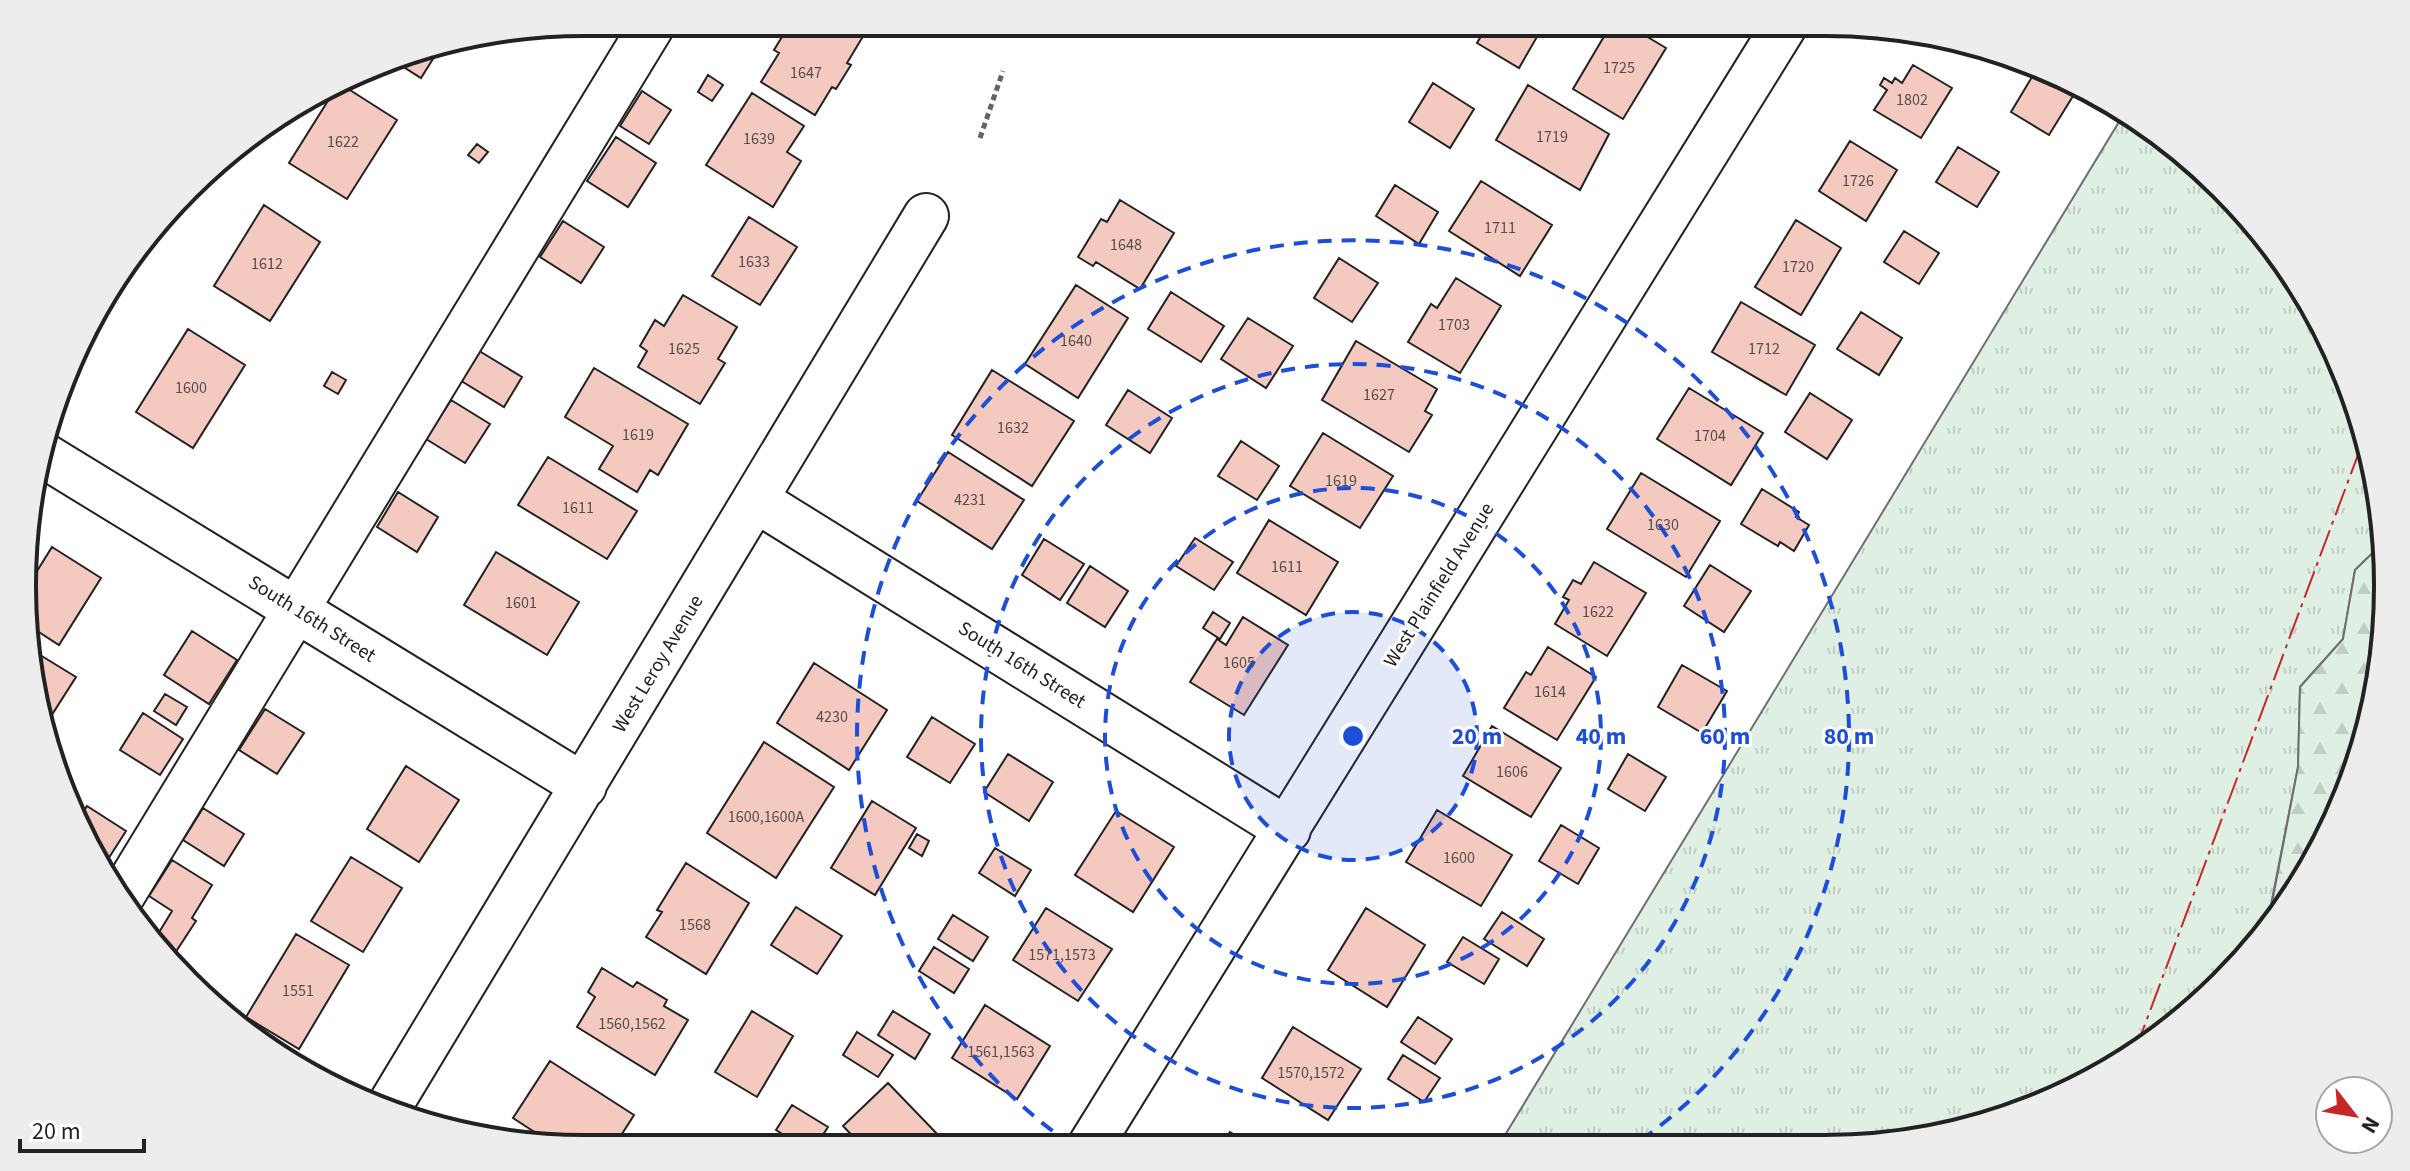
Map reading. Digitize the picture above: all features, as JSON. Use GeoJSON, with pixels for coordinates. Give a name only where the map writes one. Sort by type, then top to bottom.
{"type":"FeatureCollection","features":[{"type":"Feature","properties":{"kind":"street"},"geometry":{"type":"LineString","coordinates":[[127,888],[645,36]]}},
{"type":"Feature","properties":{"kind":"street","name":"West Plainfield Avenue"},"geometry":{"type":"LineString","coordinates":[[1097,1135],[1778,36]]}},
{"type":"Feature","properties":{"kind":"street","name":"West Leroy Avenue"},"geometry":{"type":"LineString","coordinates":[[393,1100],[926,216]]}},
{"type":"Feature","properties":{"kind":"street","name":"South 16th Street"},"geometry":{"type":"LineString","coordinates":[[51,460],[584,786]]}},
{"type":"Feature","properties":{"kind":"street","name":"South 16th Street"},"geometry":{"type":"LineString","coordinates":[[756,500],[1288,830]]}},
{"type":"Feature","properties":{"kind":"path"},"geometry":{"type":"LineString","coordinates":[[980,138],[1003,71]]}},
{"type":"Feature","properties":{"kind":"green space"},"geometry":{"type":"Polygon","coordinates":[[[2119,122],[2130,129],[2187,172],[2213,197],[2238,223],[2281,280],[2332,375],[2345,409],[2363,478],[2373,553],[2355,570],[2343,639],[2300,687],[2298,767],[2271,905],[2238,948],[2213,974],[2159,1021],[2130,1042],[2068,1078],[2001,1106],[1932,1124],[1860,1134],[1505,1135],[2119,122]]]}},
{"type":"Feature","properties":{"kind":"green space"},"geometry":{"type":"Polygon","coordinates":[[[2373,553],[2373,621],[2355,728],[2345,762],[2317,829],[2272,904],[2298,767],[2300,687],[2343,639],[2355,570],[2373,553]]]}},
{"type":"Feature","properties":{"kind":"building"},"geometry":{"type":"Polygon","coordinates":[[[782,36],[862,38],[847,63],[851,65],[836,89],[832,87],[815,115],[761,82],[779,53],[774,50],[782,36]]]}},
{"type":"Feature","properties":{"kind":"building"},"geometry":{"type":"Polygon","coordinates":[[[1481,36],[1538,36],[1519,68],[1477,43],[1481,36]]]}},
{"type":"Feature","properties":{"kind":"building"},"geometry":{"type":"Polygon","coordinates":[[[1604,36],[1646,36],[1666,48],[1623,119],[1573,89],[1604,36]]]}},
{"type":"Feature","properties":{"kind":"building"},"geometry":{"type":"Polygon","coordinates":[[[434,58],[421,78],[404,67],[434,58]]]}},
{"type":"Feature","properties":{"kind":"building"},"geometry":{"type":"Polygon","coordinates":[[[1913,65],[1952,88],[1921,138],[1874,110],[1887,90],[1880,85],[1884,78],[1892,83],[1895,78],[1902,83],[1913,65]]]}},
{"type":"Feature","properties":{"kind":"building"},"geometry":{"type":"Polygon","coordinates":[[[708,75],[723,85],[712,101],[698,92],[708,75]]]}},
{"type":"Feature","properties":{"kind":"building"},"geometry":{"type":"Polygon","coordinates":[[[2032,77],[2073,96],[2049,135],[2011,112],[2032,77]]]}},
{"type":"Feature","properties":{"kind":"building"},"geometry":{"type":"Polygon","coordinates":[[[1433,83],[1474,109],[1450,148],[1409,122],[1433,83]]]}},
{"type":"Feature","properties":{"kind":"building"},"geometry":{"type":"Polygon","coordinates":[[[1528,85],[1609,134],[1580,190],[1496,140],[1528,85]]]}},
{"type":"Feature","properties":{"kind":"building"},"geometry":{"type":"Polygon","coordinates":[[[349,90],[397,120],[347,199],[289,163],[328,101],[349,90]]]}},
{"type":"Feature","properties":{"kind":"building"},"geometry":{"type":"Polygon","coordinates":[[[642,91],[671,110],[649,144],[620,126],[642,91]]]}},
{"type":"Feature","properties":{"kind":"building"},"geometry":{"type":"Polygon","coordinates":[[[752,93],[804,126],[787,152],[801,161],[773,207],[706,165],[752,93]]]}},
{"type":"Feature","properties":{"kind":"building"},"geometry":{"type":"Polygon","coordinates":[[[616,137],[656,163],[628,207],[587,181],[616,137]]]}},
{"type":"Feature","properties":{"kind":"building"},"geometry":{"type":"Polygon","coordinates":[[[1850,141],[1897,170],[1866,221],[1819,191],[1850,141]]]}},
{"type":"Feature","properties":{"kind":"building"},"geometry":{"type":"Polygon","coordinates":[[[477,144],[488,152],[479,163],[468,155],[477,144]]]}},
{"type":"Feature","properties":{"kind":"building"},"geometry":{"type":"Polygon","coordinates":[[[1958,147],[1999,172],[1977,207],[1936,182],[1958,147]]]}},
{"type":"Feature","properties":{"kind":"building"},"geometry":{"type":"Polygon","coordinates":[[[1481,181],[1552,225],[1520,276],[1449,231],[1481,181]]]}},
{"type":"Feature","properties":{"kind":"building"},"geometry":{"type":"Polygon","coordinates":[[[1395,185],[1438,212],[1419,244],[1376,216],[1395,185]]]}},
{"type":"Feature","properties":{"kind":"building"},"geometry":{"type":"Polygon","coordinates":[[[1120,200],[1174,233],[1140,289],[1096,262],[1093,266],[1078,257],[1101,219],[1107,222],[1120,200]]]}},
{"type":"Feature","properties":{"kind":"building"},"geometry":{"type":"Polygon","coordinates":[[[264,205],[320,242],[270,321],[214,286],[264,205]]]}},
{"type":"Feature","properties":{"kind":"building"},"geometry":{"type":"Polygon","coordinates":[[[749,217],[797,247],[760,305],[712,276],[749,217]]]}},
{"type":"Feature","properties":{"kind":"building"},"geometry":{"type":"Polygon","coordinates":[[[1796,220],[1841,248],[1801,315],[1755,287],[1796,220]]]}},
{"type":"Feature","properties":{"kind":"building"},"geometry":{"type":"Polygon","coordinates":[[[563,221],[604,247],[581,283],[540,257],[563,221]]]}},
{"type":"Feature","properties":{"kind":"building"},"geometry":{"type":"Polygon","coordinates":[[[1904,231],[1939,253],[1919,284],[1884,262],[1904,231]]]}},
{"type":"Feature","properties":{"kind":"building"},"geometry":{"type":"Polygon","coordinates":[[[1339,258],[1378,283],[1352,322],[1314,298],[1339,258]]]}},
{"type":"Feature","properties":{"kind":"building"},"geometry":{"type":"Polygon","coordinates":[[[1456,278],[1501,306],[1460,373],[1408,342],[1431,304],[1437,308],[1456,278]]]}},
{"type":"Feature","properties":{"kind":"building"},"geometry":{"type":"Polygon","coordinates":[[[1076,285],[1128,318],[1078,398],[1025,364],[1076,285]]]}},
{"type":"Feature","properties":{"kind":"building"},"geometry":{"type":"Polygon","coordinates":[[[1171,292],[1224,326],[1201,362],[1148,329],[1171,292]]]}},
{"type":"Feature","properties":{"kind":"building"},"geometry":{"type":"Polygon","coordinates":[[[683,295],[737,327],[718,359],[725,363],[700,404],[638,367],[647,351],[640,346],[655,320],[664,326],[683,295]]]}},
{"type":"Feature","properties":{"kind":"building"},"geometry":{"type":"Polygon","coordinates":[[[1741,302],[1815,345],[1786,395],[1712,352],[1741,302]]]}},
{"type":"Feature","properties":{"kind":"building"},"geometry":{"type":"Polygon","coordinates":[[[1861,312],[1902,338],[1879,375],[1837,349],[1861,312]]]}},
{"type":"Feature","properties":{"kind":"building"},"geometry":{"type":"Polygon","coordinates":[[[1248,318],[1293,346],[1266,388],[1221,359],[1248,318]]]}},
{"type":"Feature","properties":{"kind":"building"},"geometry":{"type":"Polygon","coordinates":[[[188,329],[245,365],[193,448],[136,412],[188,329]]]}},
{"type":"Feature","properties":{"kind":"building"},"geometry":{"type":"Polygon","coordinates":[[[1356,341],[1437,389],[1425,411],[1432,415],[1409,452],[1322,400],[1356,341]]]}},
{"type":"Feature","properties":{"kind":"building"},"geometry":{"type":"Polygon","coordinates":[[[476,349],[522,377],[504,407],[458,379],[476,349]]]}},
{"type":"Feature","properties":{"kind":"building"},"geometry":{"type":"Polygon","coordinates":[[[594,368],[688,424],[658,475],[650,470],[637,492],[599,469],[613,446],[565,417],[594,368]]]}},
{"type":"Feature","properties":{"kind":"building"},"geometry":{"type":"Polygon","coordinates":[[[992,370],[1074,421],[1032,486],[952,435],[992,370]]]}},
{"type":"Feature","properties":{"kind":"building"},"geometry":{"type":"Polygon","coordinates":[[[332,372],[346,380],[338,394],[324,386],[332,372]]]}},
{"type":"Feature","properties":{"kind":"building"},"geometry":{"type":"Polygon","coordinates":[[[1689,388],[1763,433],[1731,485],[1657,439],[1689,388]]]}},
{"type":"Feature","properties":{"kind":"building"},"geometry":{"type":"Polygon","coordinates":[[[1128,390],[1172,418],[1150,453],[1106,425],[1128,390]]]}},
{"type":"Feature","properties":{"kind":"building"},"geometry":{"type":"Polygon","coordinates":[[[1810,393],[1852,420],[1827,459],[1785,432],[1810,393]]]}},
{"type":"Feature","properties":{"kind":"building"},"geometry":{"type":"Polygon","coordinates":[[[451,400],[490,424],[465,463],[426,439],[451,400]]]}},
{"type":"Feature","properties":{"kind":"building"},"geometry":{"type":"Polygon","coordinates":[[[1323,433],[1393,476],[1360,528],[1290,486],[1323,433]]]}},
{"type":"Feature","properties":{"kind":"building"},"geometry":{"type":"Polygon","coordinates":[[[1241,441],[1279,466],[1257,500],[1218,476],[1241,441]]]}},
{"type":"Feature","properties":{"kind":"building"},"geometry":{"type":"Polygon","coordinates":[[[948,452],[1024,500],[992,549],[917,501],[948,452]]]}},
{"type":"Feature","properties":{"kind":"building"},"geometry":{"type":"Polygon","coordinates":[[[548,457],[637,511],[607,559],[518,505],[548,457]]]}},
{"type":"Feature","properties":{"kind":"building"},"geometry":{"type":"Polygon","coordinates":[[[1641,473],[1720,521],[1686,577],[1607,529],[1641,473]]]}},
{"type":"Feature","properties":{"kind":"building"},"geometry":{"type":"Polygon","coordinates":[[[1762,489],[1799,512],[1796,517],[1809,525],[1794,551],[1780,542],[1778,546],[1741,524],[1762,489]]]}},
{"type":"Feature","properties":{"kind":"building"},"geometry":{"type":"Polygon","coordinates":[[[398,492],[438,517],[417,552],[377,527],[398,492]]]}},
{"type":"Feature","properties":{"kind":"building"},"geometry":{"type":"Polygon","coordinates":[[[1269,520],[1338,562],[1306,615],[1237,573],[1269,520]]]}},
{"type":"Feature","properties":{"kind":"building"},"geometry":{"type":"Polygon","coordinates":[[[1195,538],[1233,562],[1214,590],[1176,566],[1195,538]]]}},
{"type":"Feature","properties":{"kind":"building"},"geometry":{"type":"Polygon","coordinates":[[[1044,539],[1084,564],[1060,600],[1022,575],[1044,539]]]}},
{"type":"Feature","properties":{"kind":"building"},"geometry":{"type":"Polygon","coordinates":[[[52,547],[101,578],[59,645],[38,632],[36,572],[52,547]]]}},
{"type":"Feature","properties":{"kind":"building"},"geometry":{"type":"Polygon","coordinates":[[[496,552],[579,602],[547,655],[464,605],[496,552]]]}},
{"type":"Feature","properties":{"kind":"building"},"geometry":{"type":"Polygon","coordinates":[[[1594,562],[1646,593],[1607,656],[1555,624],[1569,600],[1563,597],[1573,580],[1581,584],[1594,562]]]}},
{"type":"Feature","properties":{"kind":"building"},"geometry":{"type":"Polygon","coordinates":[[[1710,565],[1751,591],[1724,632],[1684,606],[1710,565]]]}},
{"type":"Feature","properties":{"kind":"building"},"geometry":{"type":"Polygon","coordinates":[[[1090,566],[1128,591],[1105,627],[1067,603],[1090,566]]]}},
{"type":"Feature","properties":{"kind":"building"},"geometry":{"type":"Polygon","coordinates":[[[1213,612],[1230,623],[1220,639],[1203,628],[1213,612]]]}},
{"type":"Feature","properties":{"kind":"building"},"geometry":{"type":"Polygon","coordinates":[[[1243,617],[1288,645],[1244,715],[1190,682],[1217,639],[1226,645],[1243,617]]]}},
{"type":"Feature","properties":{"kind":"building"},"geometry":{"type":"Polygon","coordinates":[[[192,631],[237,660],[209,704],[164,675],[192,631]]]}},
{"type":"Feature","properties":{"kind":"building"},"geometry":{"type":"Polygon","coordinates":[[[1548,647],[1596,677],[1557,740],[1504,708],[1526,672],[1531,675],[1548,647]]]}},
{"type":"Feature","properties":{"kind":"building"},"geometry":{"type":"Polygon","coordinates":[[[41,655],[76,677],[52,715],[41,655]]]}},
{"type":"Feature","properties":{"kind":"building"},"geometry":{"type":"Polygon","coordinates":[[[814,663],[887,710],[849,770],[777,723],[814,663]]]}},
{"type":"Feature","properties":{"kind":"building"},"geometry":{"type":"Polygon","coordinates":[[[1682,665],[1727,691],[1702,733],[1658,707],[1682,665]]]}},
{"type":"Feature","properties":{"kind":"building"},"geometry":{"type":"Polygon","coordinates":[[[165,694],[187,707],[176,725],[154,711],[165,694]]]}},
{"type":"Feature","properties":{"kind":"building"},"geometry":{"type":"Polygon","coordinates":[[[265,709],[304,733],[277,774],[239,750],[265,709]]]}},
{"type":"Feature","properties":{"kind":"building"},"geometry":{"type":"Polygon","coordinates":[[[143,713],[183,739],[160,775],[120,750],[143,713]]]}},
{"type":"Feature","properties":{"kind":"building"},"geometry":{"type":"Polygon","coordinates":[[[932,717],[975,744],[950,783],[907,757],[932,717]]]}},
{"type":"Feature","properties":{"kind":"building"},"geometry":{"type":"Polygon","coordinates":[[[1492,726],[1561,768],[1531,817],[1463,776],[1492,726]]]}},
{"type":"Feature","properties":{"kind":"building"},"geometry":{"type":"Polygon","coordinates":[[[764,742],[834,787],[776,878],[707,833],[764,742]]]}},
{"type":"Feature","properties":{"kind":"building"},"geometry":{"type":"Polygon","coordinates":[[[1008,754],[1053,782],[1029,821],[984,792],[1008,754]]]}},
{"type":"Feature","properties":{"kind":"building"},"geometry":{"type":"Polygon","coordinates":[[[1628,754],[1666,777],[1645,811],[1608,789],[1628,754]]]}},
{"type":"Feature","properties":{"kind":"building"},"geometry":{"type":"Polygon","coordinates":[[[406,766],[459,800],[419,862],[367,829],[406,766]]]}},
{"type":"Feature","properties":{"kind":"building"},"geometry":{"type":"Polygon","coordinates":[[[872,801],[916,828],[875,895],[831,868],[872,801]]]}},
{"type":"Feature","properties":{"kind":"building"},"geometry":{"type":"Polygon","coordinates":[[[87,806],[126,831],[109,858],[93,829],[84,810],[87,806]]]}},
{"type":"Feature","properties":{"kind":"building"},"geometry":{"type":"Polygon","coordinates":[[[203,808],[244,834],[224,866],[183,840],[203,808]]]}},
{"type":"Feature","properties":{"kind":"building"},"geometry":{"type":"Polygon","coordinates":[[[1437,810],[1512,855],[1481,906],[1406,862],[1437,810]]]}},
{"type":"Feature","properties":{"kind":"building"},"geometry":{"type":"Polygon","coordinates":[[[1116,811],[1174,847],[1133,912],[1075,875],[1116,811]]]}},
{"type":"Feature","properties":{"kind":"building"},"geometry":{"type":"Polygon","coordinates":[[[1561,825],[1599,848],[1578,884],[1539,861],[1561,825]]]}},
{"type":"Feature","properties":{"kind":"building"},"geometry":{"type":"Polygon","coordinates":[[[917,834],[929,841],[922,856],[909,848],[917,834]]]}},
{"type":"Feature","properties":{"kind":"building"},"geometry":{"type":"Polygon","coordinates":[[[995,848],[1031,870],[1015,896],[979,873],[995,848]]]}},
{"type":"Feature","properties":{"kind":"building"},"geometry":{"type":"Polygon","coordinates":[[[351,857],[402,888],[363,952],[311,921],[351,857]]]}},
{"type":"Feature","properties":{"kind":"building"},"geometry":{"type":"Polygon","coordinates":[[[172,860],[212,885],[192,918],[196,921],[176,952],[159,932],[172,911],[149,896],[172,860]]]}},
{"type":"Feature","properties":{"kind":"building"},"geometry":{"type":"Polygon","coordinates":[[[686,863],[749,903],[706,974],[646,937],[662,912],[657,910],[686,863]]]}},
{"type":"Feature","properties":{"kind":"building"},"geometry":{"type":"Polygon","coordinates":[[[796,907],[842,936],[817,974],[771,945],[796,907]]]}},
{"type":"Feature","properties":{"kind":"building"},"geometry":{"type":"Polygon","coordinates":[[[1046,908],[1112,949],[1078,1001],[1013,960],[1046,908]]]}},
{"type":"Feature","properties":{"kind":"building"},"geometry":{"type":"Polygon","coordinates":[[[1366,908],[1425,945],[1387,1007],[1328,970],[1366,908]]]}},
{"type":"Feature","properties":{"kind":"building"},"geometry":{"type":"Polygon","coordinates":[[[1502,912],[1544,939],[1527,966],[1484,939],[1502,912]]]}},
{"type":"Feature","properties":{"kind":"building"},"geometry":{"type":"Polygon","coordinates":[[[953,915],[988,937],[973,961],[938,939],[953,915]]]}},
{"type":"Feature","properties":{"kind":"building"},"geometry":{"type":"Polygon","coordinates":[[[296,934],[349,965],[299,1049],[246,1017],[296,934]]]}},
{"type":"Feature","properties":{"kind":"building"},"geometry":{"type":"Polygon","coordinates":[[[1463,937],[1499,959],[1484,984],[1447,962],[1463,937]]]}},
{"type":"Feature","properties":{"kind":"building"},"geometry":{"type":"Polygon","coordinates":[[[934,947],[969,969],[954,993],[919,971],[934,947]]]}},
{"type":"Feature","properties":{"kind":"building"},"geometry":{"type":"Polygon","coordinates":[[[602,968],[633,987],[637,982],[667,1000],[664,1006],[688,1020],[655,1075],[577,1027],[595,997],[588,992],[602,968]]]}},
{"type":"Feature","properties":{"kind":"building"},"geometry":{"type":"Polygon","coordinates":[[[985,1005],[1050,1046],[1017,1099],[952,1058],[985,1005]]]}},
{"type":"Feature","properties":{"kind":"building"},"geometry":{"type":"Polygon","coordinates":[[[752,1011],[793,1036],[757,1097],[715,1072],[752,1011]]]}},
{"type":"Feature","properties":{"kind":"building"},"geometry":{"type":"Polygon","coordinates":[[[893,1011],[930,1034],[915,1059],[878,1035],[893,1011]]]}},
{"type":"Feature","properties":{"kind":"building"},"geometry":{"type":"Polygon","coordinates":[[[1418,1017],[1452,1039],[1435,1064],[1401,1042],[1418,1017]]]}},
{"type":"Feature","properties":{"kind":"building"},"geometry":{"type":"Polygon","coordinates":[[[1293,1027],[1361,1069],[1328,1120],[1262,1078],[1293,1027]]]}},
{"type":"Feature","properties":{"kind":"building"},"geometry":{"type":"Polygon","coordinates":[[[857,1032],[893,1055],[878,1077],[843,1055],[857,1032]]]}},
{"type":"Feature","properties":{"kind":"building"},"geometry":{"type":"Polygon","coordinates":[[[1403,1055],[1440,1078],[1424,1102],[1388,1079],[1403,1055]]]}},
{"type":"Feature","properties":{"kind":"building"},"geometry":{"type":"Polygon","coordinates":[[[550,1061],[634,1115],[621,1135],[535,1132],[513,1118],[550,1061]]]}},
{"type":"Feature","properties":{"kind":"building"},"geometry":{"type":"Polygon","coordinates":[[[888,1083],[938,1135],[852,1135],[843,1126],[888,1083]]]}},
{"type":"Feature","properties":{"kind":"building"},"geometry":{"type":"Polygon","coordinates":[[[792,1105],[828,1127],[823,1135],[784,1135],[776,1130],[792,1105]]]}},
{"type":"Feature","properties":{"kind":"power"},"geometry":{"type":"LineString","coordinates":[[2141,1034],[2358,455]]}}]}
